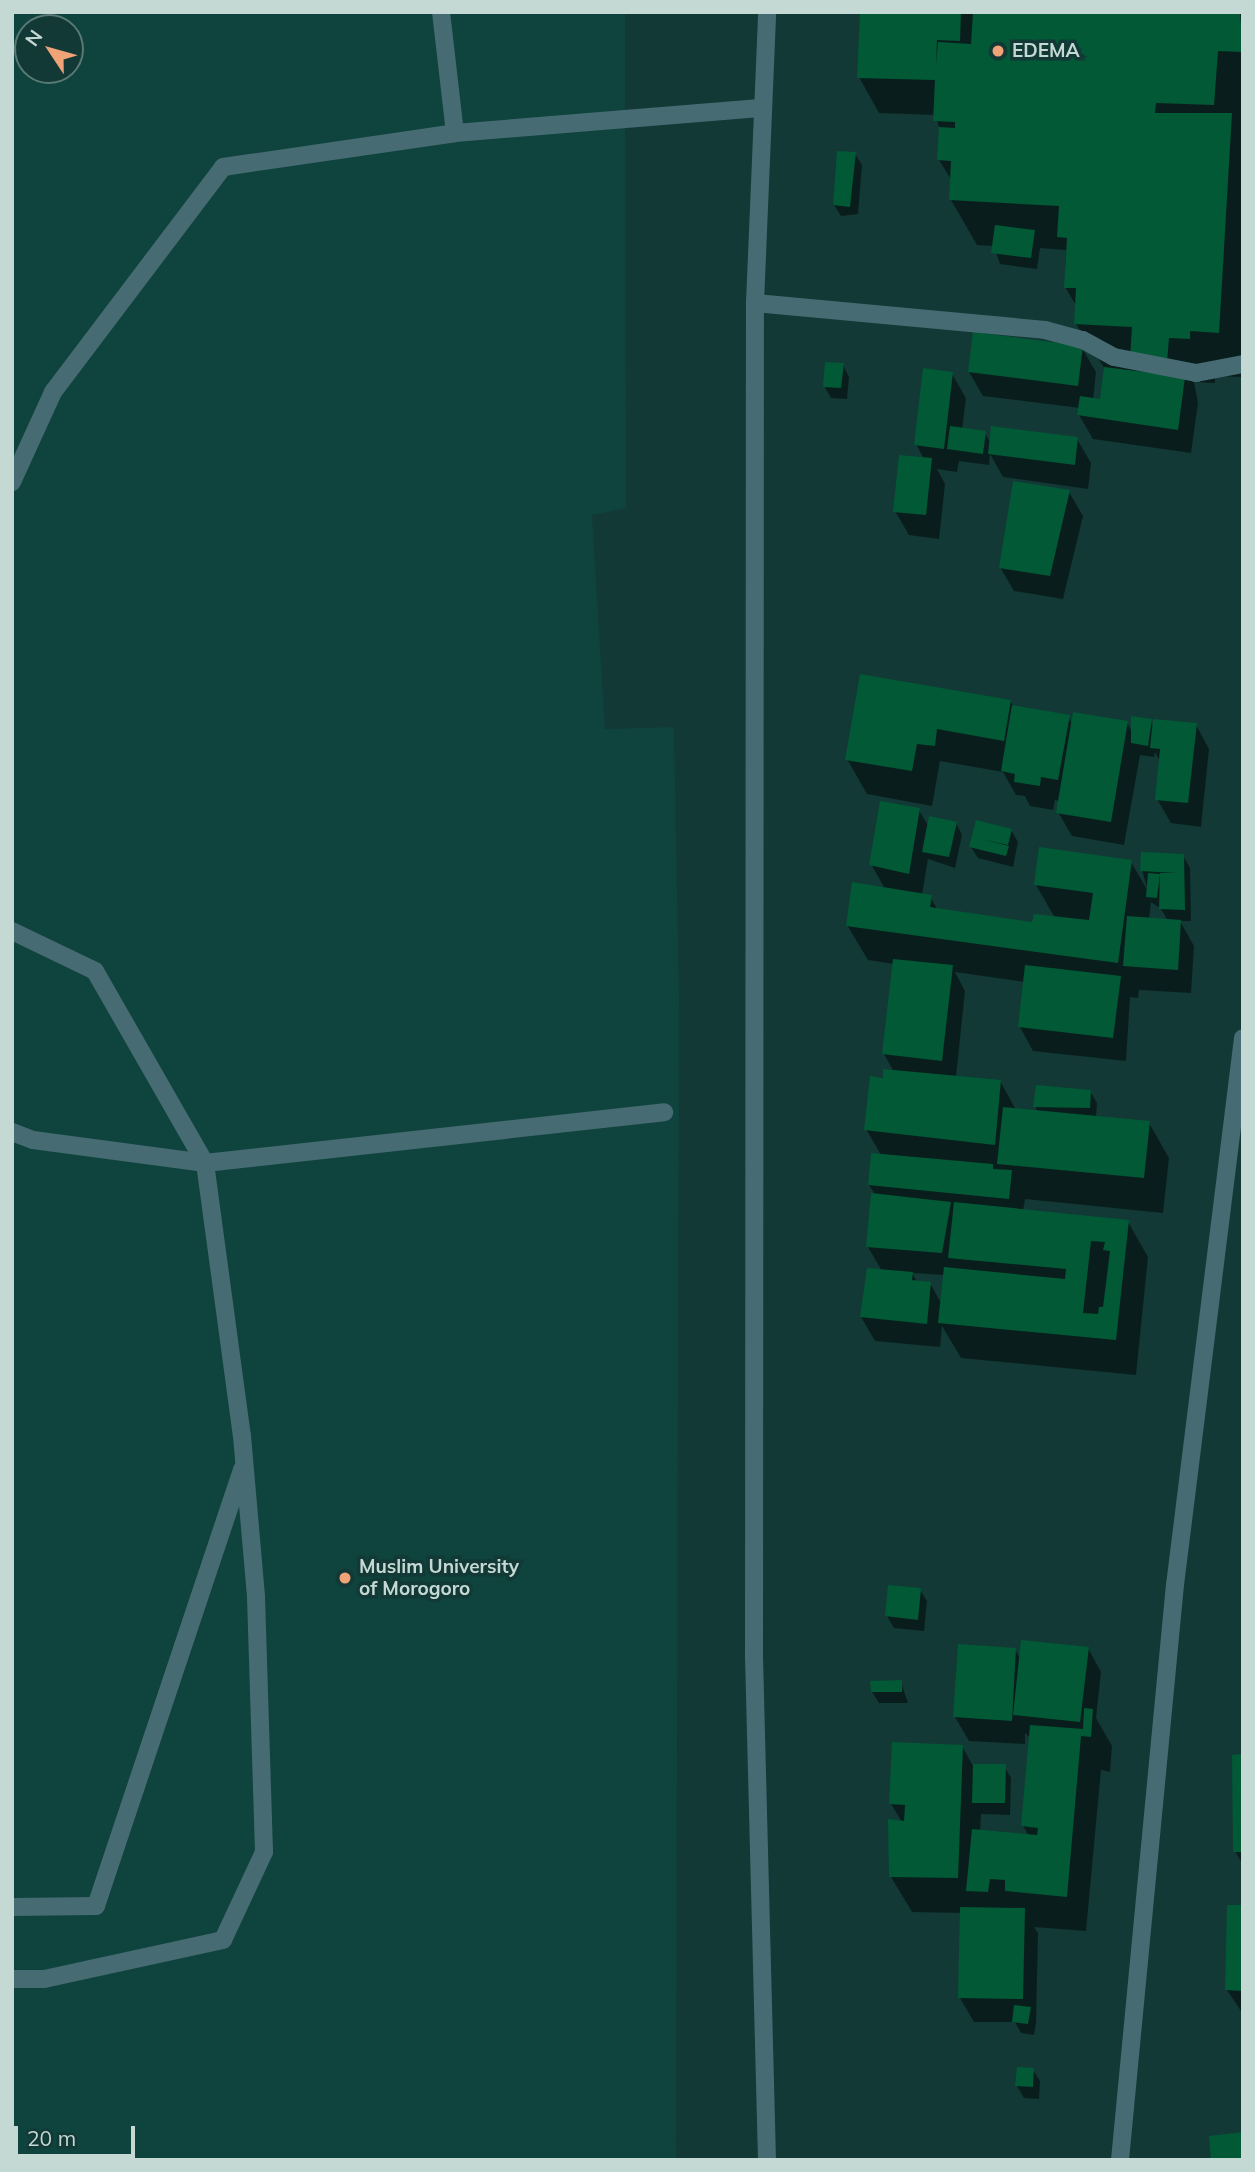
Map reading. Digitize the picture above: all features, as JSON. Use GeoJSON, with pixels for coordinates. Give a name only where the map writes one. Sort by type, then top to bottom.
{"type":"FeatureCollection","features":[{"type":"Feature","properties":{"kind":"street"},"geometry":{"type":"LineString","coordinates":[[441,12],[455,133]]}},
{"type":"Feature","properties":{"kind":"street"},"geometry":{"type":"LineString","coordinates":[[767,12],[760,108],[755,303],[754,1656],[767,2160]]}},
{"type":"Feature","properties":{"kind":"street"},"geometry":{"type":"LineString","coordinates":[[12,482],[53,392],[223,167],[455,133],[760,108]]}},
{"type":"Feature","properties":{"kind":"street"},"geometry":{"type":"LineString","coordinates":[[755,303],[1045,330],[1083,340],[1114,357],[1196,373],[1243,364]]}},
{"type":"Feature","properties":{"kind":"street"},"geometry":{"type":"LineString","coordinates":[[12,931],[95,971],[205,1163],[244,1462],[256,1597],[264,1852],[223,1940],[44,1979],[12,1979]]}},
{"type":"Feature","properties":{"kind":"street"},"geometry":{"type":"LineString","coordinates":[[1120,2160],[1175,1585],[1243,1038]]}},
{"type":"Feature","properties":{"kind":"street"},"geometry":{"type":"LineString","coordinates":[[12,1132],[33,1140],[205,1163],[664,1112]]}},
{"type":"Feature","properties":{"kind":"street"},"geometry":{"type":"LineString","coordinates":[[12,1907],[96,1906],[244,1462]]}},
{"type":"Feature","properties":{"kind":"shaded area","name":"Muslim University of Morogoro"},"geometry":{"type":"Polygon","coordinates":[[[12,12],[625,12],[626,508],[592,515],[605,729],[674,727],[679,996],[676,2160],[12,2160],[12,12]]]}},
{"type":"Feature","properties":{"kind":"building"},"geometry":{"type":"Polygon","coordinates":[[[860,12],[961,12],[960,41],[937,40],[936,65],[938,42],[971,44],[973,12],[1240,12],[1243,52],[1218,51],[1214,105],[1156,103],[1155,113],[1232,113],[1219,333],[1190,331],[1190,339],[1169,338],[1167,362],[1130,360],[1132,327],[1074,324],[1076,288],[1064,288],[1067,238],[1057,237],[1059,206],[949,200],[951,161],[937,160],[939,127],[955,128],[955,122],[933,121],[935,80],[857,78],[860,12]]]}},
{"type":"Feature","properties":{"kind":"building"},"geometry":{"type":"Polygon","coordinates":[[[837,151],[856,152],[850,207],[833,205],[837,151]]]}},
{"type":"Feature","properties":{"kind":"building"},"geometry":{"type":"Polygon","coordinates":[[[995,225],[1035,230],[1031,258],[991,253],[995,225]]]}},
{"type":"Feature","properties":{"kind":"building"},"geometry":{"type":"Polygon","coordinates":[[[973,332],[1083,346],[1078,386],[968,372],[973,332]]]}},
{"type":"Feature","properties":{"kind":"building"},"geometry":{"type":"Polygon","coordinates":[[[825,362],[844,363],[841,388],[823,387],[825,362]]]}},
{"type":"Feature","properties":{"kind":"building"},"geometry":{"type":"Polygon","coordinates":[[[1104,367],[1185,377],[1178,430],[1077,415],[1080,396],[1100,399],[1104,367]]]}},
{"type":"Feature","properties":{"kind":"building"},"geometry":{"type":"Polygon","coordinates":[[[923,368],[953,372],[944,449],[914,445],[923,368]]]}},
{"type":"Feature","properties":{"kind":"building"},"geometry":{"type":"Polygon","coordinates":[[[950,426],[986,431],[983,454],[947,449],[950,426]]]}},
{"type":"Feature","properties":{"kind":"building"},"geometry":{"type":"Polygon","coordinates":[[[991,426],[1078,437],[1075,465],[988,454],[991,426]]]}},
{"type":"Feature","properties":{"kind":"building"},"geometry":{"type":"Polygon","coordinates":[[[899,455],[932,458],[926,515],[893,512],[899,455]]]}},
{"type":"Feature","properties":{"kind":"building"},"geometry":{"type":"Polygon","coordinates":[[[1013,481],[1070,490],[1050,576],[999,568],[1013,481]]]}},
{"type":"Feature","properties":{"kind":"building"},"geometry":{"type":"Polygon","coordinates":[[[860,674],[1011,700],[1004,741],[937,729],[935,746],[917,744],[912,771],[845,760],[860,674]]]}},
{"type":"Feature","properties":{"kind":"building"},"geometry":{"type":"Polygon","coordinates":[[[1012,705],[1070,715],[1058,780],[1041,777],[1040,786],[1014,782],[1015,774],[1001,771],[1012,705]]]}},
{"type":"Feature","properties":{"kind":"building"},"geometry":{"type":"Polygon","coordinates":[[[1073,712],[1128,721],[1111,822],[1056,813],[1073,712]]]}},
{"type":"Feature","properties":{"kind":"building"},"geometry":{"type":"Polygon","coordinates":[[[1131,716],[1152,719],[1148,746],[1131,743],[1131,716]]]}},
{"type":"Feature","properties":{"kind":"building"},"geometry":{"type":"Polygon","coordinates":[[[1153,719],[1197,723],[1188,803],[1155,800],[1160,749],[1150,748],[1153,719]]]}},
{"type":"Feature","properties":{"kind":"building"},"geometry":{"type":"Polygon","coordinates":[[[880,801],[920,808],[909,874],[869,865],[880,801]]]}},
{"type":"Feature","properties":{"kind":"building"},"geometry":{"type":"Polygon","coordinates":[[[929,816],[957,822],[949,857],[922,852],[929,816]]]}},
{"type":"Feature","properties":{"kind":"building"},"geometry":{"type":"Polygon","coordinates":[[[976,820],[1012,829],[1008,845],[981,839],[1009,846],[1006,856],[969,847],[976,820]]]}},
{"type":"Feature","properties":{"kind":"building"},"geometry":{"type":"Polygon","coordinates":[[[1039,847],[1132,860],[1118,963],[846,926],[852,882],[932,895],[930,907],[1032,922],[1034,914],[1089,920],[1093,893],[1034,885],[1039,847]]]}},
{"type":"Feature","properties":{"kind":"building"},"geometry":{"type":"Polygon","coordinates":[[[1141,852],[1184,854],[1185,910],[1159,909],[1160,873],[1177,873],[1140,871],[1141,852]]]}},
{"type":"Feature","properties":{"kind":"building"},"geometry":{"type":"Polygon","coordinates":[[[1148,873],[1160,874],[1157,898],[1146,897],[1148,873]]]}},
{"type":"Feature","properties":{"kind":"building"},"geometry":{"type":"Polygon","coordinates":[[[1127,916],[1181,920],[1178,970],[1123,966],[1127,916]]]}},
{"type":"Feature","properties":{"kind":"building"},"geometry":{"type":"Polygon","coordinates":[[[893,959],[953,965],[942,1061],[882,1054],[893,959]]]}},
{"type":"Feature","properties":{"kind":"building"},"geometry":{"type":"Polygon","coordinates":[[[1025,965],[1121,976],[1113,1038],[1018,1027],[1025,965]]]}},
{"type":"Feature","properties":{"kind":"building"},"geometry":{"type":"Polygon","coordinates":[[[883,1069],[1001,1080],[995,1145],[864,1130],[870,1076],[883,1078],[883,1069]]]}},
{"type":"Feature","properties":{"kind":"building"},"geometry":{"type":"Polygon","coordinates":[[[1036,1085],[1091,1090],[1090,1108],[1033,1107],[1036,1085]]]}},
{"type":"Feature","properties":{"kind":"building"},"geometry":{"type":"Polygon","coordinates":[[[1003,1107],[1150,1121],[1144,1178],[997,1164],[1003,1107]]]}},
{"type":"Feature","properties":{"kind":"building"},"geometry":{"type":"Polygon","coordinates":[[[871,1153],[993,1164],[993,1169],[1012,1170],[1009,1199],[868,1185],[871,1153]]]}},
{"type":"Feature","properties":{"kind":"building"},"geometry":{"type":"Polygon","coordinates":[[[871,1193],[951,1202],[942,1253],[866,1247],[871,1193]]]}},
{"type":"Feature","properties":{"kind":"building"},"geometry":{"type":"Polygon","coordinates":[[[954,1202],[1129,1220],[1116,1340],[938,1323],[944,1267],[1065,1279],[1066,1269],[948,1258],[954,1202]],[[1091,1241],[1083,1313],[1098,1314],[1099,1307],[1103,1307],[1110,1251],[1103,1250],[1105,1242],[1091,1241]]]}},
{"type":"Feature","properties":{"kind":"building"},"geometry":{"type":"Polygon","coordinates":[[[867,1268],[913,1272],[912,1280],[931,1282],[927,1324],[860,1317],[867,1268]]]}},
{"type":"Feature","properties":{"kind":"building"},"geometry":{"type":"Polygon","coordinates":[[[888,1585],[921,1588],[918,1620],[885,1616],[888,1585]]]}},
{"type":"Feature","properties":{"kind":"building"},"geometry":{"type":"Polygon","coordinates":[[[1021,1640],[1089,1647],[1080,1722],[1013,1715],[1021,1640]]]}},
{"type":"Feature","properties":{"kind":"building"},"geometry":{"type":"Polygon","coordinates":[[[958,1644],[1016,1648],[1012,1721],[953,1717],[958,1644]]]}},
{"type":"Feature","properties":{"kind":"building"},"geometry":{"type":"Polygon","coordinates":[[[902,1680],[902,1692],[871,1692],[870,1681],[902,1680]]]}},
{"type":"Feature","properties":{"kind":"building"},"geometry":{"type":"Polygon","coordinates":[[[1084,1708],[1093,1709],[1091,1737],[1081,1736],[1067,1897],[1005,1891],[1005,1880],[990,1879],[988,1892],[966,1891],[972,1829],[1037,1835],[1038,1828],[1021,1826],[1030,1725],[1083,1729],[1084,1708]]]}},
{"type":"Feature","properties":{"kind":"building"},"geometry":{"type":"Polygon","coordinates":[[[892,1742],[963,1745],[958,1878],[889,1877],[888,1819],[904,1821],[905,1805],[889,1804],[892,1742]]]}},
{"type":"Feature","properties":{"kind":"building"},"geometry":{"type":"Polygon","coordinates":[[[1243,1754],[1243,1852],[1233,1852],[1232,1755],[1243,1754]]]}},
{"type":"Feature","properties":{"kind":"building"},"geometry":{"type":"Polygon","coordinates":[[[973,1764],[1006,1764],[1005,1803],[972,1803],[973,1764]]]}},
{"type":"Feature","properties":{"kind":"building"},"geometry":{"type":"Polygon","coordinates":[[[1227,1905],[1243,1905],[1243,1991],[1225,1990],[1227,1905]]]}},
{"type":"Feature","properties":{"kind":"building"},"geometry":{"type":"Polygon","coordinates":[[[960,1907],[1025,1908],[1023,1999],[958,1998],[960,1907]]]}},
{"type":"Feature","properties":{"kind":"building"},"geometry":{"type":"Polygon","coordinates":[[[1014,2005],[1031,2007],[1028,2024],[1012,2022],[1014,2005]]]}},
{"type":"Feature","properties":{"kind":"building"},"geometry":{"type":"Polygon","coordinates":[[[1017,2067],[1034,2068],[1033,2087],[1015,2086],[1017,2067]]]}},
{"type":"Feature","properties":{"kind":"building"},"geometry":{"type":"Polygon","coordinates":[[[1243,2132],[1243,2160],[1211,2160],[1209,2136],[1243,2132]]]}},
{"type":"Feature","properties":{"kind":"place","name":"EDEMA"},"geometry":{"type":"Point","coordinates":[998,51]}},
{"type":"Feature","properties":{"kind":"place","name":"Muslim University of Morogoro"},"geometry":{"type":"Point","coordinates":[345,1578]}}]}
